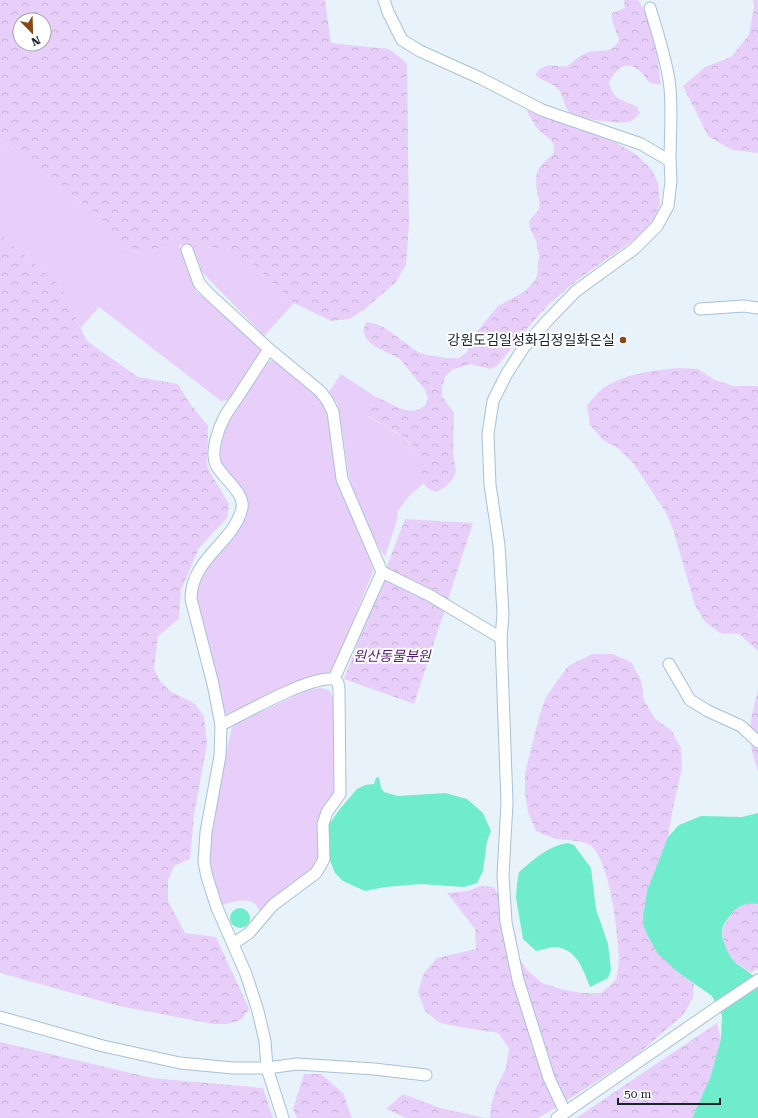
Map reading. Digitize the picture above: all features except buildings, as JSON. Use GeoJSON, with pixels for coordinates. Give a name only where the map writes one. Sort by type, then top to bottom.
{"type":"FeatureCollection","features":[{"type":"Feature","properties":{"kind":"street"},"geometry":{"type":"LineString","coordinates":[[384,0],[388,12],[402,40],[420,51],[480,78],[542,110],[641,144],[670,161]]}},
{"type":"Feature","properties":{"kind":"street"},"geometry":{"type":"LineString","coordinates":[[650,8],[659,37],[669,80],[671,181],[668,206],[657,226],[634,249],[576,291],[547,321],[524,347],[506,375],[493,401],[488,434],[489,478],[500,545],[503,614],[502,638],[507,802],[503,875],[506,922],[518,980],[561,1115],[758,980]]}},
{"type":"Feature","properties":{"kind":"street"},"geometry":{"type":"LineString","coordinates":[[187,250],[199,283],[208,293],[269,349],[320,391],[327,400],[333,412],[342,479],[382,572],[429,595],[502,638]]}},
{"type":"Feature","properties":{"kind":"street"},"geometry":{"type":"LineString","coordinates":[[700,309],[744,306],[758,308]]}},
{"type":"Feature","properties":{"kind":"street"},"geometry":{"type":"LineString","coordinates":[[269,349],[224,418],[216,440],[214,455],[216,465],[240,496],[242,506],[238,519],[200,568],[193,580],[191,599],[213,684],[221,725],[220,756],[206,832],[204,862],[217,908],[246,974],[258,1011],[265,1041],[267,1068],[283,1118]]}},
{"type":"Feature","properties":{"kind":"street"},"geometry":{"type":"LineString","coordinates":[[334,679],[382,572]]}},
{"type":"Feature","properties":{"kind":"street"},"geometry":{"type":"LineString","coordinates":[[669,664],[690,700],[708,711],[741,726],[758,742]]}},
{"type":"Feature","properties":{"kind":"street"},"geometry":{"type":"LineString","coordinates":[[221,725],[303,685],[326,678],[334,679],[338,683],[340,794],[327,812],[322,824],[324,859],[316,872],[273,905],[249,933],[233,944]]}},
{"type":"Feature","properties":{"kind":"street"},"geometry":{"type":"LineString","coordinates":[[0,1017],[103,1046],[180,1063],[233,1068],[267,1068],[297,1064],[374,1069],[426,1075]]}},
{"type":"Feature","properties":{"kind":"green space"},"geometry":{"type":"Polygon","coordinates":[[[0,0],[325,0],[331,43],[389,49],[407,63],[409,225],[406,265],[396,282],[366,308],[350,319],[331,321],[294,303],[253,264],[236,254],[217,248],[179,245],[160,248],[142,254],[123,248],[99,216],[0,139],[0,0]]]}},
{"type":"Feature","properties":{"kind":"green space"},"geometry":{"type":"Polygon","coordinates":[[[624,0],[638,0],[644,10],[652,30],[661,85],[650,82],[643,74],[632,66],[623,66],[616,72],[609,82],[613,93],[619,99],[637,107],[640,113],[636,117],[628,122],[608,122],[572,114],[567,109],[559,90],[535,75],[539,70],[546,66],[566,66],[589,52],[608,50],[616,45],[619,40],[612,20],[612,13],[625,8],[624,0]]]}},
{"type":"Feature","properties":{"kind":"green space"},"geometry":{"type":"Polygon","coordinates":[[[753,0],[758,0],[758,153],[732,150],[708,136],[683,86],[705,67],[731,57],[749,35],[754,7],[753,0]]]}},
{"type":"Feature","properties":{"kind":"green space"},"geometry":{"type":"Polygon","coordinates":[[[527,111],[534,111],[615,142],[637,155],[652,170],[658,183],[660,204],[655,217],[642,234],[576,281],[550,303],[497,366],[490,369],[470,364],[452,370],[445,377],[442,387],[442,396],[454,413],[453,452],[456,472],[452,480],[445,487],[436,492],[429,489],[424,484],[416,454],[410,443],[399,434],[367,415],[362,410],[367,402],[376,397],[399,408],[411,411],[417,410],[424,406],[428,399],[425,390],[400,359],[374,346],[367,340],[363,331],[366,322],[376,324],[385,328],[418,352],[447,358],[459,358],[467,352],[471,339],[498,306],[524,292],[534,282],[537,276],[539,255],[529,221],[539,209],[536,183],[537,172],[542,164],[553,155],[554,145],[550,139],[537,128],[527,111]]]}},
{"type":"Feature","properties":{"kind":"green space"},"geometry":{"type":"Polygon","coordinates":[[[0,139],[99,216],[123,248],[142,254],[160,248],[179,245],[196,291],[259,346],[261,352],[259,359],[228,400],[221,401],[99,307],[81,328],[58,285],[0,234],[0,139]]]}},
{"type":"Feature","properties":{"kind":"green space"},"geometry":{"type":"Polygon","coordinates":[[[0,234],[60,286],[87,341],[138,377],[178,384],[188,401],[208,426],[207,467],[229,504],[227,518],[199,548],[181,590],[179,619],[158,636],[154,668],[160,681],[170,691],[195,704],[204,716],[207,744],[194,815],[190,859],[174,866],[168,880],[168,901],[185,933],[216,937],[249,1009],[241,1020],[227,1024],[213,1024],[119,1006],[0,973],[0,234]]]}},
{"type":"Feature","properties":{"kind":"green space"},"geometry":{"type":"Polygon","coordinates":[[[191,246],[221,249],[237,254],[253,264],[267,276],[294,303],[264,336],[200,270],[191,246]]]}},
{"type":"Feature","properties":{"kind":"green space"},"geometry":{"type":"Polygon","coordinates":[[[272,360],[280,362],[320,397],[328,418],[341,484],[372,564],[373,571],[333,671],[304,679],[226,715],[196,604],[197,584],[239,524],[245,493],[226,470],[221,461],[219,451],[222,439],[235,410],[267,363],[272,360]]]}},
{"type":"Feature","properties":{"kind":"green space"},"geometry":{"type":"Polygon","coordinates":[[[678,368],[698,369],[715,380],[734,386],[758,386],[758,651],[739,634],[720,633],[705,622],[695,605],[673,529],[665,511],[633,463],[619,449],[603,440],[590,425],[587,405],[602,389],[620,379],[629,376],[678,368]]]}},
{"type":"Feature","properties":{"kind":"green space"},"geometry":{"type":"Polygon","coordinates":[[[341,374],[376,397],[367,402],[369,417],[402,437],[413,447],[424,483],[408,497],[398,511],[397,520],[385,557],[370,534],[349,478],[340,416],[337,404],[329,392],[341,374]]]}},
{"type":"Feature","properties":{"kind":"green space","name":"원산동물분원"},"geometry":{"type":"Polygon","coordinates":[[[405,519],[473,523],[414,704],[344,679],[405,519]]]}},
{"type":"Feature","properties":{"kind":"green space"},"geometry":{"type":"Polygon","coordinates":[[[592,654],[613,654],[631,662],[641,680],[644,700],[654,718],[671,730],[681,748],[682,768],[668,837],[648,888],[679,973],[694,984],[693,998],[683,1015],[638,1054],[557,1107],[538,1118],[490,1118],[491,1105],[497,1086],[506,1068],[509,1048],[498,1033],[440,1023],[425,1011],[418,992],[424,973],[437,958],[476,949],[475,929],[447,893],[468,891],[480,886],[494,887],[498,895],[508,934],[516,953],[527,970],[542,983],[581,993],[601,993],[616,980],[619,958],[615,916],[608,882],[598,854],[591,846],[583,842],[557,839],[536,831],[528,812],[525,793],[525,773],[539,717],[546,697],[568,666],[592,654]]]}},
{"type":"Feature","properties":{"kind":"green space"},"geometry":{"type":"Polygon","coordinates":[[[321,688],[329,690],[334,700],[335,795],[320,855],[316,865],[261,913],[255,904],[243,900],[222,905],[208,858],[224,761],[232,727],[239,722],[310,689],[321,688]]]}},
{"type":"Feature","properties":{"kind":"green space"},"geometry":{"type":"Polygon","coordinates":[[[758,690],[758,771],[750,739],[750,730],[758,690]]]}},
{"type":"Feature","properties":{"kind":"green space"},"geometry":{"type":"Polygon","coordinates":[[[750,903],[758,904],[758,968],[751,973],[735,962],[725,949],[722,930],[732,913],[739,906],[750,903]]]}},
{"type":"Feature","properties":{"kind":"green space"},"geometry":{"type":"Polygon","coordinates":[[[717,1023],[721,1039],[710,1078],[692,1118],[576,1118],[717,1023]]]}},
{"type":"Feature","properties":{"kind":"green space"},"geometry":{"type":"Polygon","coordinates":[[[0,1042],[152,1078],[263,1088],[273,1118],[0,1118],[0,1042]]]}},
{"type":"Feature","properties":{"kind":"green space"},"geometry":{"type":"Polygon","coordinates":[[[304,1074],[321,1074],[343,1093],[352,1118],[297,1118],[293,1109],[304,1074]]]}},
{"type":"Feature","properties":{"kind":"green space"},"geometry":{"type":"Polygon","coordinates":[[[403,1094],[440,1108],[486,1118],[406,1118],[386,1109],[403,1094]]]}},
{"type":"Feature","properties":{"kind":"shaded area"},"geometry":{"type":"Polygon","coordinates":[[[379,777],[381,788],[384,792],[398,796],[445,793],[467,799],[483,813],[491,831],[487,841],[483,871],[477,883],[464,887],[421,884],[385,887],[365,891],[343,881],[335,873],[329,858],[326,829],[339,810],[357,789],[365,785],[374,784],[376,778],[379,777]]]}},
{"type":"Feature","properties":{"kind":"shaded area"},"geometry":{"type":"Polygon","coordinates":[[[758,813],[758,904],[750,903],[737,908],[723,926],[722,934],[724,943],[731,957],[736,963],[758,980],[758,1118],[692,1118],[710,1078],[721,1039],[722,1015],[712,996],[679,973],[658,954],[644,927],[643,917],[648,888],[668,837],[679,825],[701,816],[742,817],[758,813]]]}},
{"type":"Feature","properties":{"kind":"shaded area"},"geometry":{"type":"Polygon","coordinates":[[[568,843],[574,845],[591,868],[596,909],[608,944],[611,970],[608,978],[590,987],[582,967],[569,952],[555,947],[536,951],[523,939],[516,898],[519,872],[548,850],[568,843]]]}},
{"type":"Feature","properties":{"kind":"shaded area"},"geometry":{"type":"Polygon","coordinates":[[[240,908],[247,911],[250,918],[247,925],[240,928],[233,925],[230,918],[233,911],[240,908]]]}},
{"type":"Feature","properties":{"kind":"place","name":"강원도김일성화김정일화온실"},"geometry":{"type":"Point","coordinates":[623,340]}}]}
